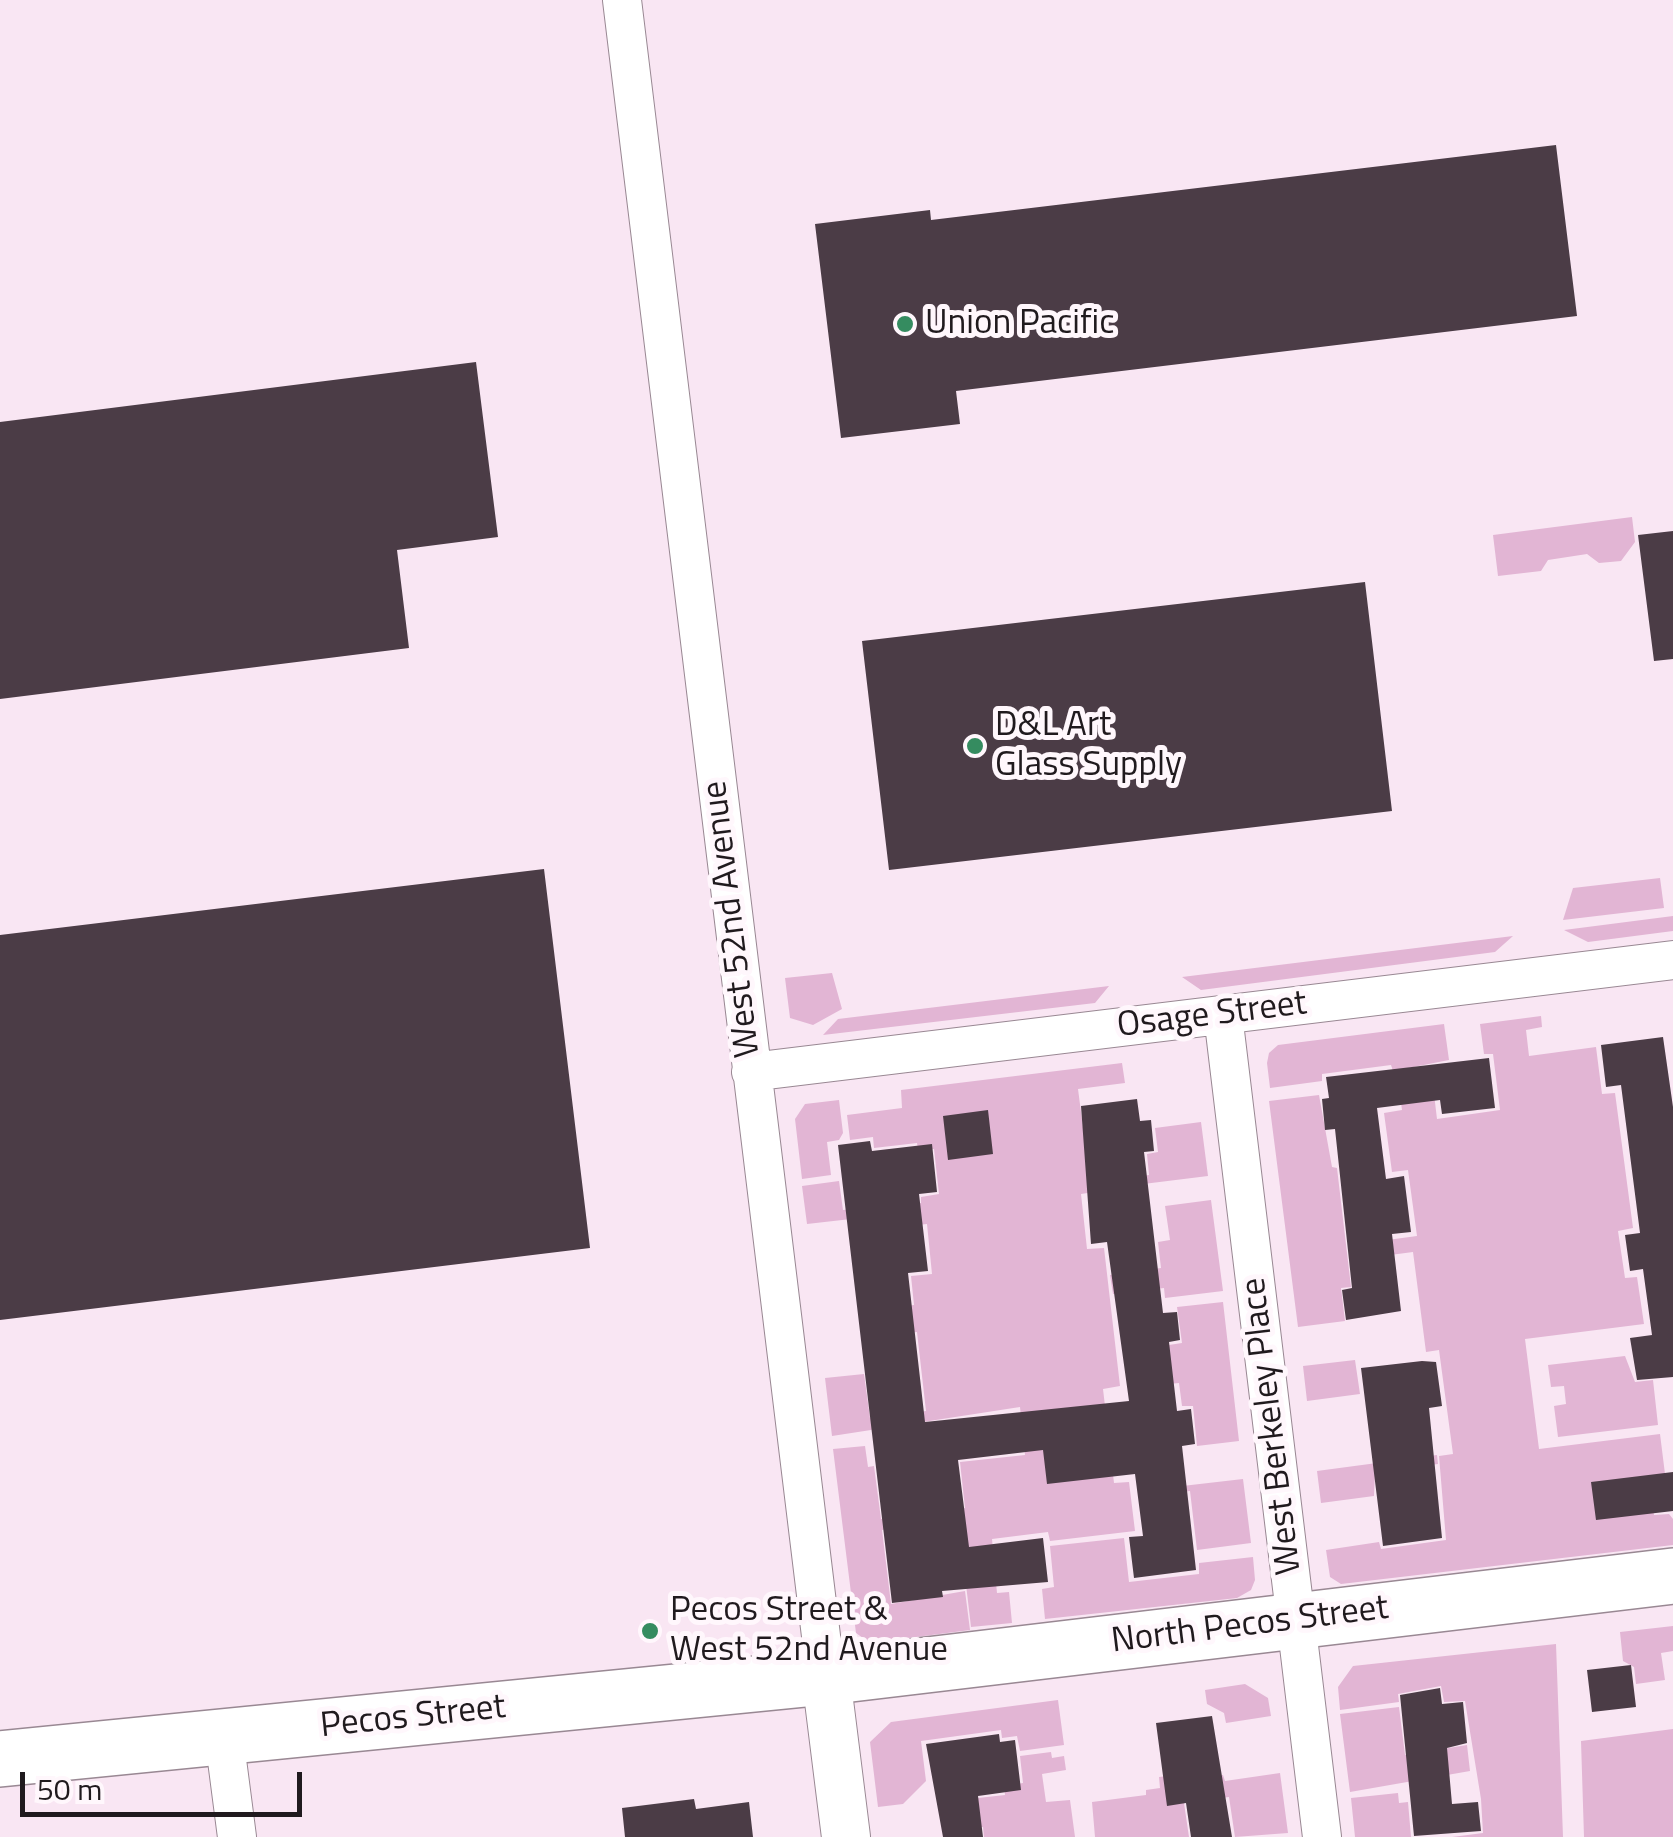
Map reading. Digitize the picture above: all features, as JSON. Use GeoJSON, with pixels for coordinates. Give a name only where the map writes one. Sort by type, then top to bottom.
{"type":"FeatureCollection","features":[{"type":"Feature","properties":{"kind":"main road","name":"North Pecos Street"},"geometry":{"type":"LineString","coordinates":[[826,1677],[1673,1576]]}},
{"type":"Feature","properties":{"kind":"main road","name":"Pecos Street"},"geometry":{"type":"LineString","coordinates":[[0,1759],[826,1677]]}},
{"type":"Feature","properties":{"kind":"street","name":"West 52nd Avenue"},"geometry":{"type":"LineString","coordinates":[[622,0],[846,1837]]}},
{"type":"Feature","properties":{"kind":"street","name":"Osage Street"},"geometry":{"type":"LineString","coordinates":[[751,1072],[1673,960]]}},
{"type":"Feature","properties":{"kind":"street","name":"West Berkeley Place"},"geometry":{"type":"LineString","coordinates":[[1223,1014],[1322,1837]]}},
{"type":"Feature","properties":{"kind":"street"},"geometry":{"type":"LineString","coordinates":[[224,1737],[238,1837]]}},
{"type":"Feature","properties":{"kind":"shaded area"},"geometry":{"type":"Polygon","coordinates":[[[1632,517],[1635,542],[1621,561],[1599,563],[1587,554],[1548,560],[1541,571],[1498,576],[1493,535],[1632,517]]]}},
{"type":"Feature","properties":{"kind":"shaded area"},"geometry":{"type":"Polygon","coordinates":[[[1660,878],[1664,908],[1563,920],[1573,888],[1660,878]]]}},
{"type":"Feature","properties":{"kind":"shaded area"},"geometry":{"type":"Polygon","coordinates":[[[1673,916],[1673,931],[1588,942],[1564,930],[1673,916]]]}},
{"type":"Feature","properties":{"kind":"shaded area"},"geometry":{"type":"Polygon","coordinates":[[[1513,936],[1495,952],[1201,990],[1182,977],[1513,936]]]}},
{"type":"Feature","properties":{"kind":"shaded area"},"geometry":{"type":"Polygon","coordinates":[[[832,973],[842,1009],[813,1025],[790,1018],[785,978],[832,973]]]}},
{"type":"Feature","properties":{"kind":"shaded area"},"geometry":{"type":"Polygon","coordinates":[[[1109,986],[1095,1003],[823,1035],[838,1019],[1109,986]]]}},
{"type":"Feature","properties":{"kind":"shaded area"},"geometry":{"type":"Polygon","coordinates":[[[1541,1016],[1542,1027],[1526,1030],[1529,1056],[1596,1047],[1602,1094],[1615,1093],[1633,1228],[1618,1231],[1625,1278],[1637,1277],[1644,1324],[1525,1339],[1539,1449],[1660,1434],[1665,1474],[1649,1477],[1654,1515],[1669,1514],[1673,1519],[1673,1545],[1341,1584],[1330,1577],[1326,1550],[1379,1542],[1381,1549],[1446,1540],[1439,1456],[1453,1454],[1439,1350],[1426,1352],[1413,1252],[1352,1260],[1350,1245],[1417,1236],[1408,1170],[1392,1172],[1384,1113],[1402,1110],[1397,1074],[1431,1069],[1437,1119],[1500,1110],[1493,1054],[1484,1054],[1480,1024],[1541,1016]]]}},
{"type":"Feature","properties":{"kind":"shaded area"},"geometry":{"type":"Polygon","coordinates":[[[1444,1024],[1449,1060],[1393,1071],[1391,1065],[1322,1074],[1322,1081],[1270,1088],[1267,1063],[1269,1053],[1278,1045],[1444,1024]]]}},
{"type":"Feature","properties":{"kind":"shaded area"},"geometry":{"type":"Polygon","coordinates":[[[1122,1063],[1125,1083],[1078,1089],[1085,1143],[1101,1191],[1081,1194],[1087,1249],[1104,1248],[1120,1386],[1103,1389],[1114,1483],[1129,1482],[1135,1531],[1050,1541],[1048,1532],[992,1539],[997,1593],[1009,1592],[1012,1623],[971,1627],[961,1542],[937,1512],[965,1508],[960,1462],[1025,1455],[1020,1407],[832,1436],[825,1378],[864,1374],[870,1418],[926,1411],[917,1332],[862,1338],[859,1311],[914,1305],[911,1276],[932,1274],[927,1224],[899,1227],[896,1206],[921,1203],[921,1197],[939,1194],[934,1149],[918,1150],[917,1143],[874,1148],[873,1137],[850,1140],[847,1115],[902,1108],[901,1090],[1122,1063]]]}},
{"type":"Feature","properties":{"kind":"shaded area"},"geometry":{"type":"Polygon","coordinates":[[[1319,1095],[1332,1167],[1337,1168],[1351,1287],[1341,1288],[1345,1321],[1298,1327],[1269,1101],[1319,1095]]]}},
{"type":"Feature","properties":{"kind":"shaded area"},"geometry":{"type":"Polygon","coordinates":[[[839,1100],[843,1133],[839,1140],[827,1142],[831,1175],[802,1179],[795,1119],[805,1104],[839,1100]]]}},
{"type":"Feature","properties":{"kind":"shaded area"},"geometry":{"type":"Polygon","coordinates":[[[1201,1122],[1208,1176],[1103,1189],[1103,1182],[1149,1175],[1147,1154],[1158,1152],[1155,1128],[1201,1122]]]}},
{"type":"Feature","properties":{"kind":"shaded area"},"geometry":{"type":"Polygon","coordinates":[[[839,1181],[843,1210],[894,1205],[895,1214],[807,1224],[802,1186],[839,1181]]]}},
{"type":"Feature","properties":{"kind":"shaded area"},"geometry":{"type":"Polygon","coordinates":[[[1211,1200],[1223,1291],[1165,1298],[1164,1288],[1113,1294],[1110,1275],[1161,1268],[1158,1242],[1170,1240],[1165,1206],[1211,1200]]]}},
{"type":"Feature","properties":{"kind":"shaded area"},"geometry":{"type":"Polygon","coordinates":[[[1223,1302],[1239,1441],[1197,1446],[1193,1406],[1182,1406],[1179,1383],[1127,1388],[1169,1345],[1182,1343],[1177,1307],[1223,1302]]]}},
{"type":"Feature","properties":{"kind":"shaded area"},"geometry":{"type":"Polygon","coordinates":[[[1625,1356],[1635,1382],[1653,1380],[1658,1425],[1558,1437],[1554,1406],[1566,1404],[1564,1386],[1551,1387],[1548,1365],[1625,1356]]]}},
{"type":"Feature","properties":{"kind":"shaded area"},"geometry":{"type":"Polygon","coordinates":[[[1355,1360],[1360,1394],[1307,1401],[1303,1366],[1355,1360]]]}},
{"type":"Feature","properties":{"kind":"shaded area"},"geometry":{"type":"Polygon","coordinates":[[[865,1446],[868,1467],[874,1466],[881,1519],[934,1513],[936,1524],[882,1530],[891,1604],[965,1591],[970,1630],[870,1643],[856,1633],[833,1449],[865,1446]]]}},
{"type":"Feature","properties":{"kind":"shaded area"},"geometry":{"type":"Polygon","coordinates":[[[1437,1455],[1438,1464],[1375,1472],[1374,1496],[1321,1503],[1317,1471],[1437,1455]]]}},
{"type":"Feature","properties":{"kind":"shaded area"},"geometry":{"type":"Polygon","coordinates":[[[1243,1479],[1251,1543],[1197,1550],[1190,1491],[1139,1497],[1139,1491],[1243,1479]]]}},
{"type":"Feature","properties":{"kind":"shaded area"},"geometry":{"type":"Polygon","coordinates":[[[1124,1538],[1129,1582],[1199,1574],[1199,1563],[1253,1557],[1255,1580],[1251,1590],[1237,1598],[1045,1619],[1042,1589],[1054,1587],[1050,1546],[1124,1538]]]}},
{"type":"Feature","properties":{"kind":"shaded area"},"geometry":{"type":"Polygon","coordinates":[[[1673,1626],[1673,1651],[1661,1653],[1665,1680],[1636,1684],[1634,1667],[1623,1661],[1620,1632],[1673,1626]]]}},
{"type":"Feature","properties":{"kind":"shaded area"},"geometry":{"type":"Polygon","coordinates":[[[1556,1644],[1563,1837],[1452,1837],[1483,1833],[1481,1799],[1465,1701],[1444,1702],[1441,1686],[1398,1694],[1399,1702],[1340,1710],[1338,1687],[1353,1666],[1556,1644]]]}},
{"type":"Feature","properties":{"kind":"shaded area"},"geometry":{"type":"Polygon","coordinates":[[[1245,1684],[1268,1698],[1271,1716],[1226,1723],[1224,1713],[1207,1704],[1205,1690],[1245,1684]]]}},
{"type":"Feature","properties":{"kind":"shaded area"},"geometry":{"type":"Polygon","coordinates":[[[1058,1700],[1064,1745],[1020,1751],[1017,1736],[1002,1738],[1001,1730],[921,1741],[926,1781],[903,1804],[878,1807],[870,1742],[891,1722],[1058,1700]]]}},
{"type":"Feature","properties":{"kind":"shaded area"},"geometry":{"type":"Polygon","coordinates":[[[1399,1707],[1405,1755],[1467,1745],[1470,1771],[1350,1792],[1340,1714],[1399,1707]]]}},
{"type":"Feature","properties":{"kind":"shaded area"},"geometry":{"type":"Polygon","coordinates":[[[1673,1729],[1673,1837],[1584,1837],[1581,1741],[1673,1729]]]}},
{"type":"Feature","properties":{"kind":"shaded area"},"geometry":{"type":"Polygon","coordinates":[[[1051,1752],[1052,1758],[1064,1756],[1066,1770],[1042,1774],[1046,1802],[1070,1800],[1075,1837],[984,1837],[983,1827],[959,1830],[978,1798],[1005,1795],[1004,1786],[1023,1783],[1020,1756],[1051,1752]]]}},
{"type":"Feature","properties":{"kind":"shaded area"},"geometry":{"type":"Polygon","coordinates":[[[1280,1773],[1288,1833],[1235,1837],[1229,1797],[1184,1803],[1189,1837],[1095,1837],[1092,1802],[1146,1795],[1146,1790],[1160,1788],[1159,1777],[1176,1775],[1178,1780],[1223,1775],[1225,1781],[1280,1773]]]}},
{"type":"Feature","properties":{"kind":"shaded area"},"geometry":{"type":"Polygon","coordinates":[[[1398,1793],[1399,1803],[1408,1802],[1411,1837],[1355,1837],[1351,1798],[1398,1793]]]}},
{"type":"Feature","properties":{"kind":"building"},"geometry":{"type":"Polygon","coordinates":[[[1556,145],[1577,316],[956,391],[960,424],[841,438],[815,224],[930,210],[931,220],[1556,145]]]}},
{"type":"Feature","properties":{"kind":"building"},"geometry":{"type":"Polygon","coordinates":[[[476,362],[498,537],[397,550],[409,648],[0,699],[0,422],[476,362]]]}},
{"type":"Feature","properties":{"kind":"building"},"geometry":{"type":"Polygon","coordinates":[[[1673,531],[1673,659],[1654,661],[1638,535],[1673,531]]]}},
{"type":"Feature","properties":{"kind":"building"},"geometry":{"type":"Polygon","coordinates":[[[1365,582],[1392,811],[889,870],[862,641],[1365,582]]]}},
{"type":"Feature","properties":{"kind":"building"},"geometry":{"type":"Polygon","coordinates":[[[544,869],[590,1248],[0,1320],[0,935],[544,869]]]}},
{"type":"Feature","properties":{"kind":"building"},"geometry":{"type":"Polygon","coordinates":[[[1663,1037],[1673,1107],[1673,1377],[1637,1380],[1630,1338],[1652,1335],[1643,1269],[1630,1271],[1625,1235],[1640,1233],[1621,1085],[1606,1087],[1601,1045],[1663,1037]]]}},
{"type":"Feature","properties":{"kind":"building"},"geometry":{"type":"Polygon","coordinates":[[[1489,1058],[1495,1108],[1442,1114],[1440,1100],[1377,1108],[1386,1179],[1404,1176],[1411,1232],[1392,1234],[1401,1311],[1346,1320],[1342,1290],[1352,1288],[1335,1129],[1325,1130],[1322,1099],[1329,1098],[1326,1077],[1489,1058]]]}},
{"type":"Feature","properties":{"kind":"building"},"geometry":{"type":"Polygon","coordinates":[[[1137,1099],[1140,1121],[1151,1120],[1154,1151],[1144,1152],[1163,1313],[1177,1312],[1180,1340],[1169,1342],[1177,1411],[1191,1409],[1195,1444],[1182,1446],[1196,1570],[1134,1578],[1129,1537],[1143,1536],[1135,1474],[1047,1484],[1043,1450],[958,1460],[969,1547],[1043,1538],[1048,1582],[942,1591],[943,1597],[892,1603],[838,1145],[870,1141],[872,1151],[932,1144],[937,1192],[919,1194],[928,1271],[908,1273],[925,1422],[1129,1401],[1107,1242],[1091,1244],[1081,1106],[1137,1099]]]}},
{"type":"Feature","properties":{"kind":"building"},"geometry":{"type":"Polygon","coordinates":[[[988,1110],[993,1154],[948,1160],[943,1116],[988,1110]]]}},
{"type":"Feature","properties":{"kind":"building"},"geometry":{"type":"Polygon","coordinates":[[[1436,1362],[1442,1406],[1429,1408],[1442,1538],[1383,1546],[1361,1368],[1436,1362]]]}},
{"type":"Feature","properties":{"kind":"building"},"geometry":{"type":"Polygon","coordinates":[[[1673,1472],[1673,1511],[1596,1520],[1591,1482],[1673,1472]]]}},
{"type":"Feature","properties":{"kind":"building"},"geometry":{"type":"Polygon","coordinates":[[[1631,1665],[1636,1707],[1592,1712],[1587,1670],[1631,1665]]]}},
{"type":"Feature","properties":{"kind":"building"},"geometry":{"type":"Polygon","coordinates":[[[1440,1688],[1442,1704],[1463,1702],[1467,1743],[1447,1748],[1452,1804],[1478,1802],[1481,1831],[1414,1836],[1400,1695],[1440,1688]]]}},
{"type":"Feature","properties":{"kind":"building"},"geometry":{"type":"Polygon","coordinates":[[[1212,1716],[1232,1837],[1191,1837],[1186,1803],[1167,1806],[1156,1723],[1212,1716]]]}},
{"type":"Feature","properties":{"kind":"building"},"geometry":{"type":"Polygon","coordinates":[[[999,1734],[1000,1742],[1015,1740],[1021,1790],[978,1796],[983,1837],[943,1837],[926,1744],[999,1734]]]}},
{"type":"Feature","properties":{"kind":"building"},"geometry":{"type":"Polygon","coordinates":[[[694,1799],[696,1809],[749,1802],[753,1837],[625,1837],[622,1808],[694,1799]]]}},
{"type":"Feature","properties":{"kind":"place","name":"Union Pacific"},"geometry":{"type":"Point","coordinates":[905,324]}},
{"type":"Feature","properties":{"kind":"place","name":"D&L Art Glass Supply"},"geometry":{"type":"Point","coordinates":[975,746]}},
{"type":"Feature","properties":{"kind":"place","name":"Pecos Street & West 52nd Avenue"},"geometry":{"type":"Point","coordinates":[650,1631]}}]}
